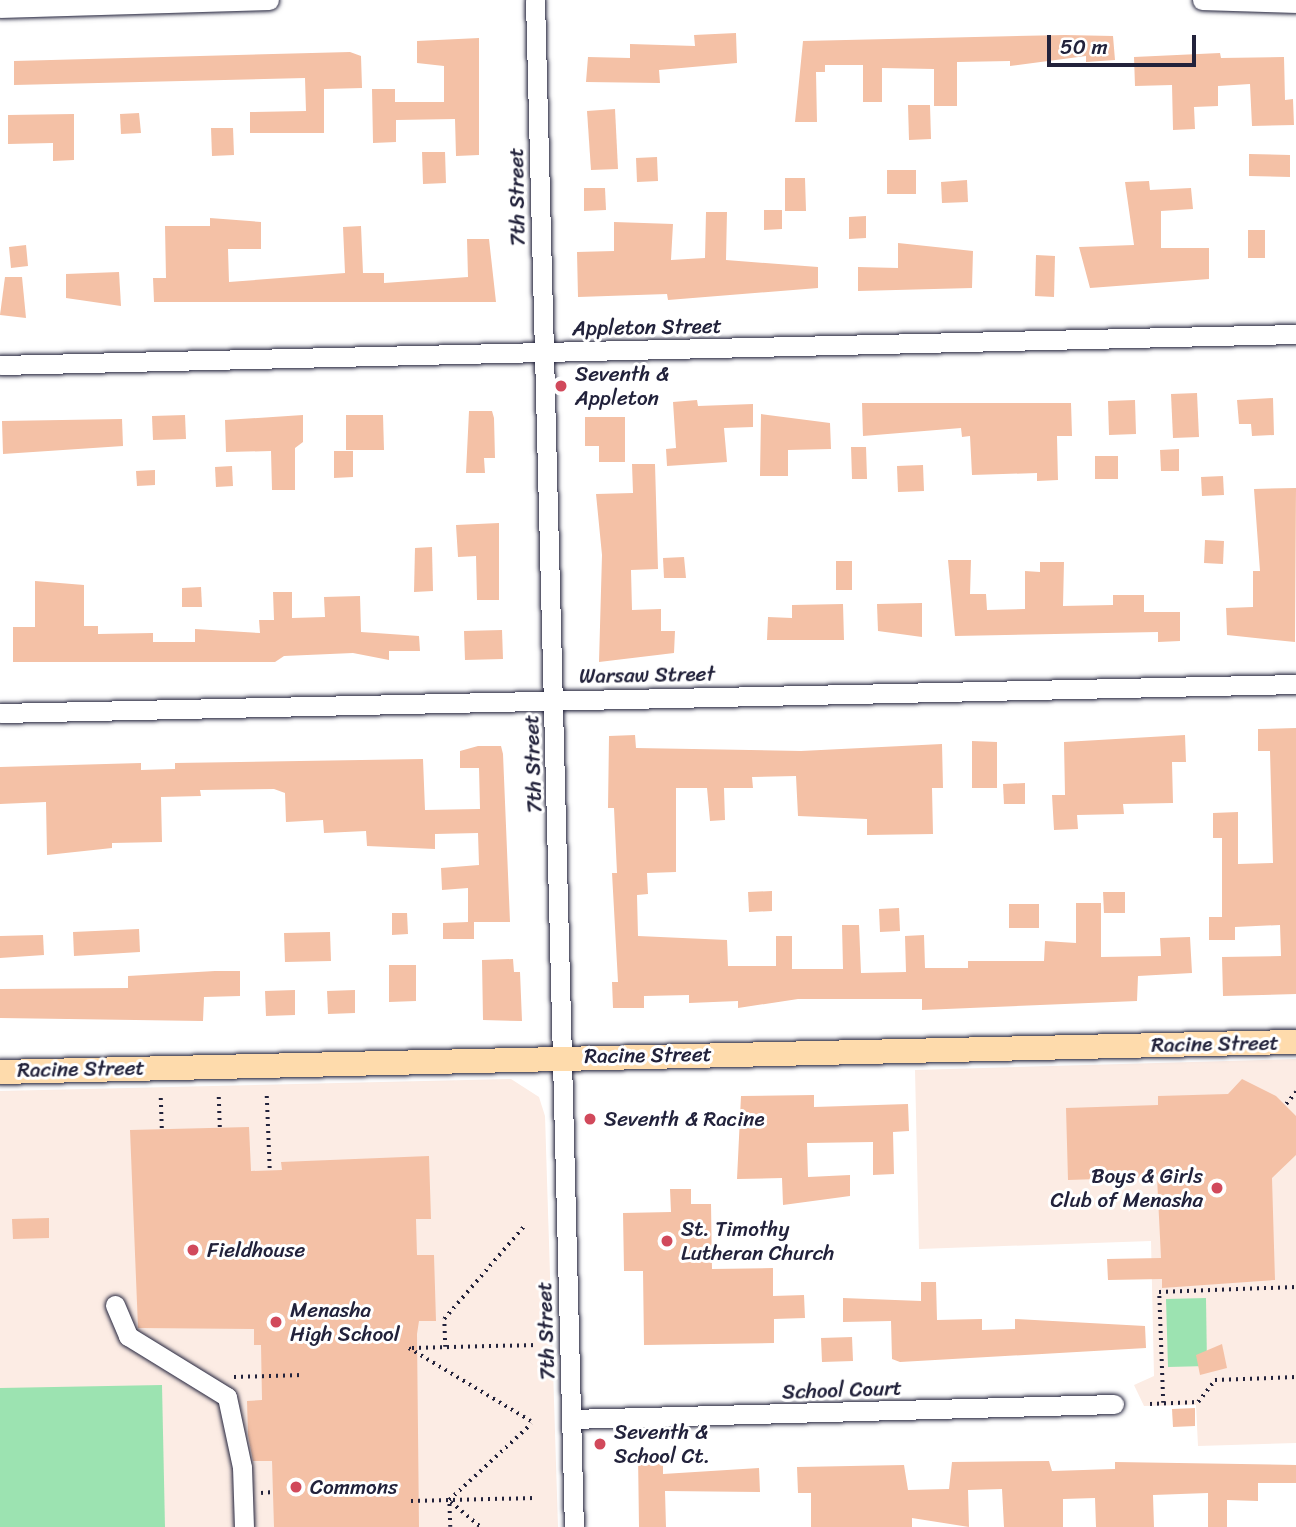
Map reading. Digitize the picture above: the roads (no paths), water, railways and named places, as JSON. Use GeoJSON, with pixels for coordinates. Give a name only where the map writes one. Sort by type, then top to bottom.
{"type":"FeatureCollection","features":[{"type":"Feature","properties":{"kind":"main road","name":"Racine Street"},"geometry":{"type":"LineString","coordinates":[[0,1072],[1296,1042]]}},
{"type":"Feature","properties":{"kind":"street"},"geometry":{"type":"LineString","coordinates":[[0,8],[269,0]]}},
{"type":"Feature","properties":{"kind":"street","name":"7th Street"},"geometry":{"type":"LineString","coordinates":[[535,0],[574,1527]]}},
{"type":"Feature","properties":{"kind":"street"},"geometry":{"type":"LineString","coordinates":[[1202,0],[1296,3]]}},
{"type":"Feature","properties":{"kind":"street","name":"Appleton Street"},"geometry":{"type":"LineString","coordinates":[[0,365],[1296,334]]}},
{"type":"Feature","properties":{"kind":"street","name":"Warsaw Street"},"geometry":{"type":"LineString","coordinates":[[0,713],[1296,684]]}},
{"type":"Feature","properties":{"kind":"street"},"geometry":{"type":"LineString","coordinates":[[115,1305],[128,1336],[228,1397],[240,1446],[244,1527]]}},
{"type":"Feature","properties":{"kind":"street","name":"School Court"},"geometry":{"type":"LineString","coordinates":[[571,1419],[1114,1404]]}},
{"type":"Feature","properties":{"kind":"place","name":"Seventh & Appleton"},"geometry":{"type":"Point","coordinates":[561,386]}},
{"type":"Feature","properties":{"kind":"place","name":"Seventh & Racine"},"geometry":{"type":"Point","coordinates":[590,1119]}},
{"type":"Feature","properties":{"kind":"place","name":"Boys & Girls Club of Menasha"},"geometry":{"type":"Point","coordinates":[1217,1188]}},
{"type":"Feature","properties":{"kind":"place","name":"St. Timothy Lutheran Church"},"geometry":{"type":"Point","coordinates":[667,1241]}},
{"type":"Feature","properties":{"kind":"place","name":"Fieldhouse"},"geometry":{"type":"Point","coordinates":[193,1250]}},
{"type":"Feature","properties":{"kind":"place","name":"Menasha High School"},"geometry":{"type":"Point","coordinates":[276,1322]}},
{"type":"Feature","properties":{"kind":"place","name":"Seventh & School Ct."},"geometry":{"type":"Point","coordinates":[600,1444]}},
{"type":"Feature","properties":{"kind":"place","name":"Commons"},"geometry":{"type":"Point","coordinates":[296,1487]}}]}
